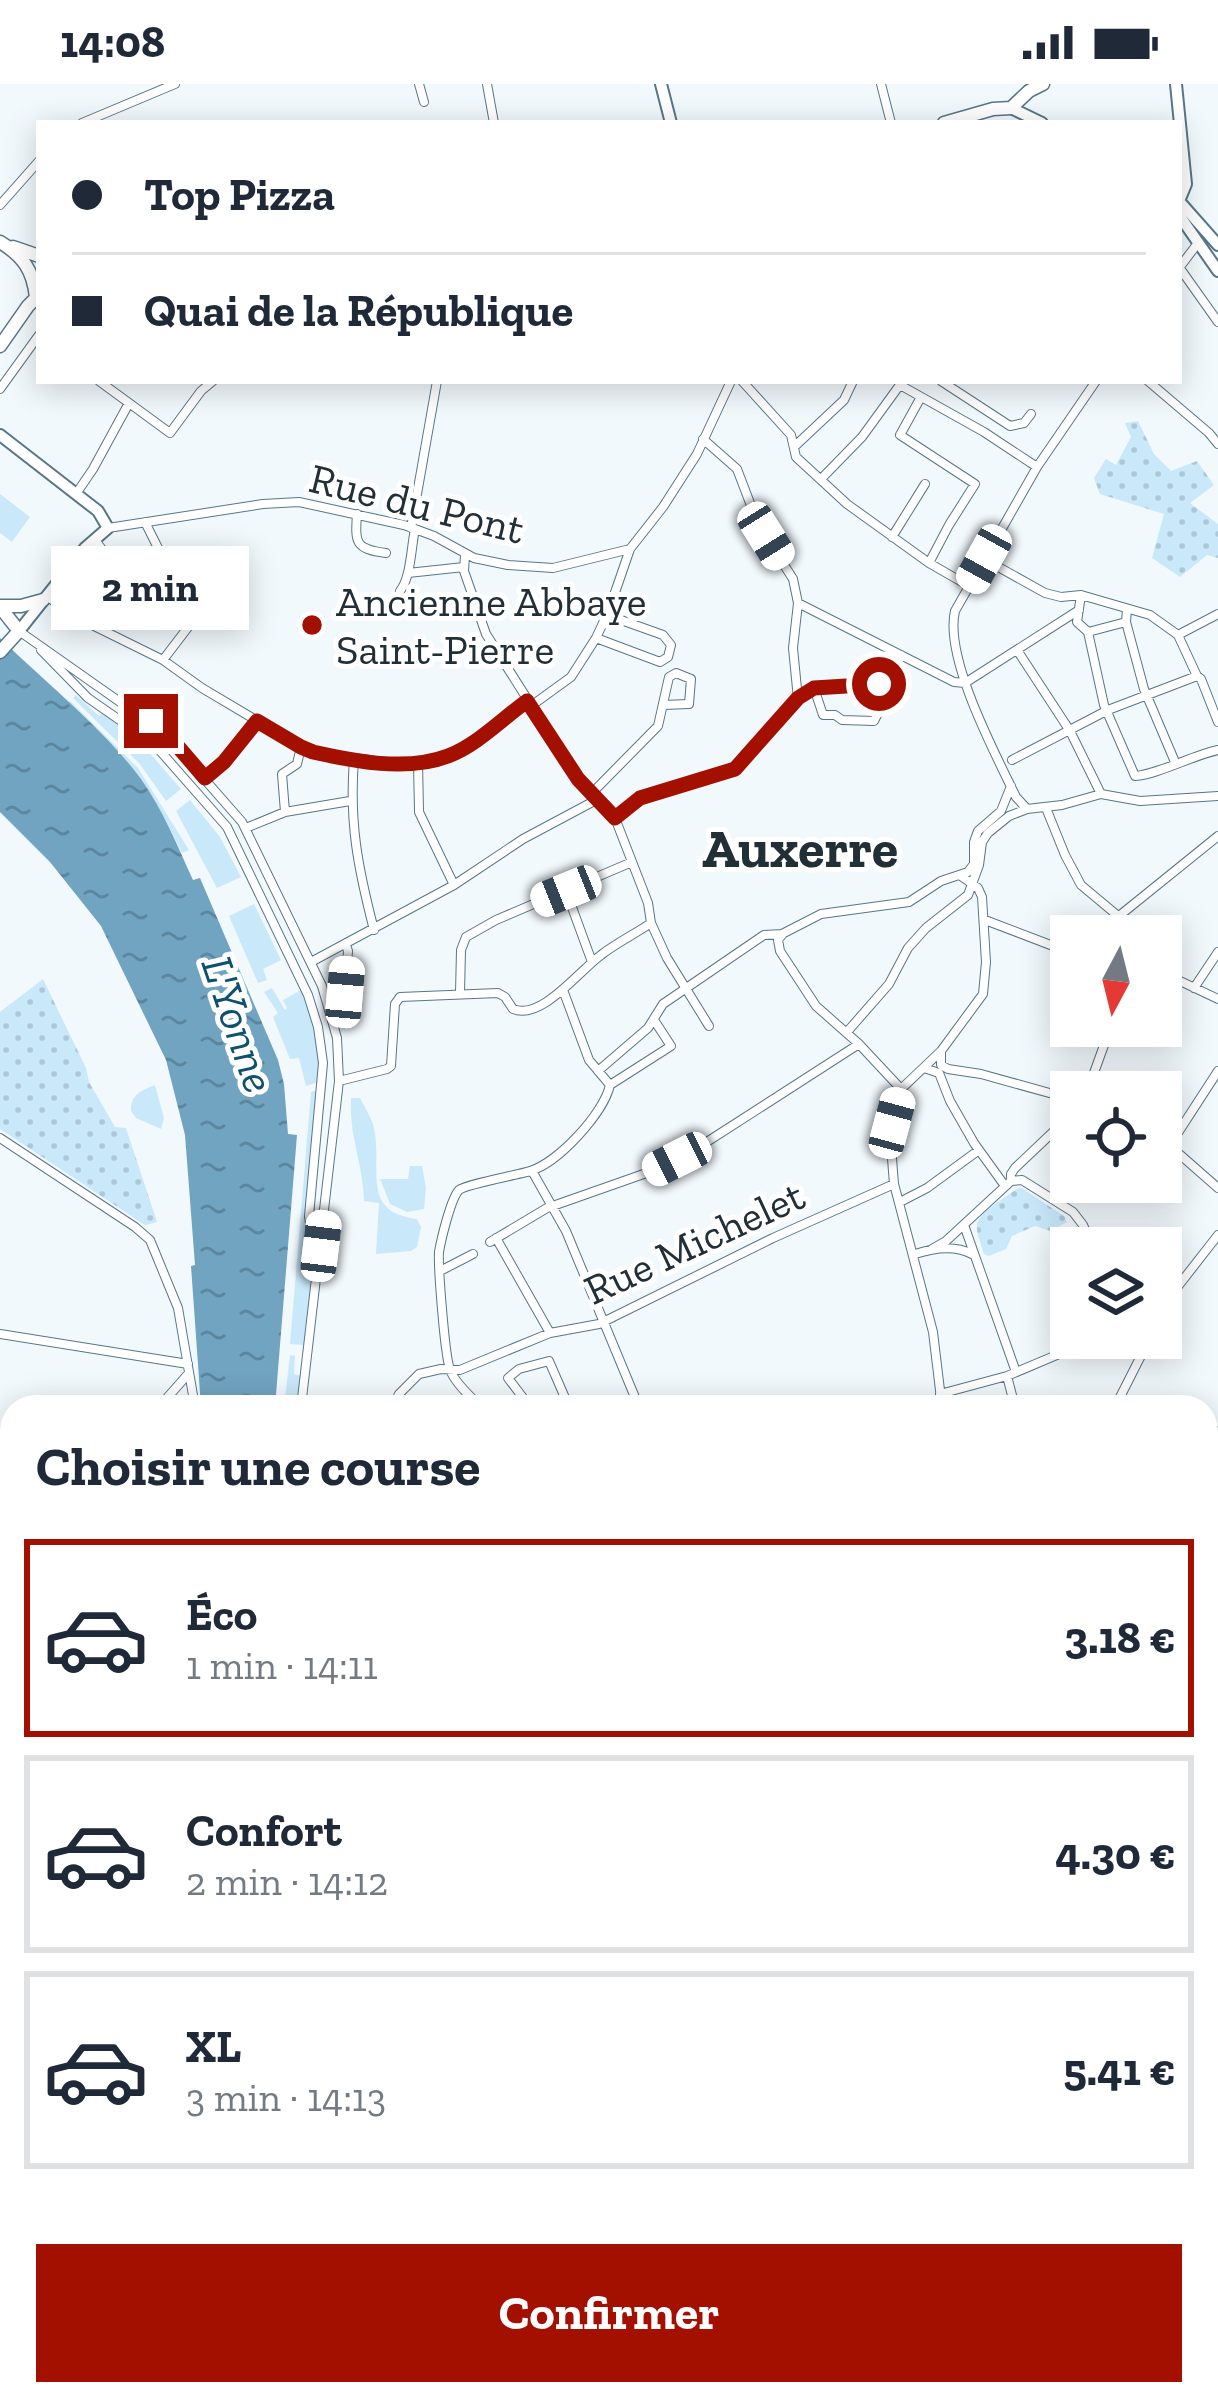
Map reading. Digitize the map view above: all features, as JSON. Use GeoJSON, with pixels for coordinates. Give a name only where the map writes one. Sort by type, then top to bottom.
{"type":"FeatureCollection","features":[{"type":"Feature","properties":{"kind":"main road"},"geometry":{"type":"LineString","coordinates":[[661,84],[670,120]]}},
{"type":"Feature","properties":{"kind":"main road"},"geometry":{"type":"LineString","coordinates":[[1010,108],[1043,84]]}},
{"type":"Feature","properties":{"kind":"main road"},"geometry":{"type":"LineString","coordinates":[[1176,84],[1180,120]]}},
{"type":"Feature","properties":{"kind":"main road"},"geometry":{"type":"LineString","coordinates":[[1010,108],[1020,120]]}},
{"type":"Feature","properties":{"kind":"main road"},"geometry":{"type":"LineString","coordinates":[[954,120],[1010,108],[1036,120]]}},
{"type":"Feature","properties":{"kind":"main road"},"geometry":{"type":"LineString","coordinates":[[1182,144],[1186,184],[1182,199]]}},
{"type":"Feature","properties":{"kind":"main road"},"geometry":{"type":"LineString","coordinates":[[1182,204],[1215,235],[1200,244]]}},
{"type":"Feature","properties":{"kind":"main road"},"geometry":{"type":"LineString","coordinates":[[1182,219],[1218,271]]}},
{"type":"Feature","properties":{"kind":"main road"},"geometry":{"type":"LineString","coordinates":[[3,243],[36,255]]}},
{"type":"Feature","properties":{"kind":"main road"},"geometry":{"type":"LineString","coordinates":[[3,243],[31,271],[36,290]]}},
{"type":"Feature","properties":{"kind":"main road"},"geometry":{"type":"LineString","coordinates":[[0,346],[36,301]]}},
{"type":"Feature","properties":{"kind":"main road"},"geometry":{"type":"LineString","coordinates":[[0,435],[98,511],[108,528],[10,642]]}},
{"type":"Feature","properties":{"kind":"main road"},"geometry":{"type":"LineString","coordinates":[[10,642],[0,607],[21,607],[44,598]]}},
{"type":"Feature","properties":{"kind":"street"},"geometry":{"type":"LineString","coordinates":[[89,120],[175,84]]}},
{"type":"Feature","properties":{"kind":"street"},"geometry":{"type":"LineString","coordinates":[[419,84],[424,102]]}},
{"type":"Feature","properties":{"kind":"street"},"geometry":{"type":"LineString","coordinates":[[488,84],[494,120]]}},
{"type":"Feature","properties":{"kind":"street"},"geometry":{"type":"LineString","coordinates":[[881,84],[890,120]]}},
{"type":"Feature","properties":{"kind":"street"},"geometry":{"type":"LineString","coordinates":[[0,206],[36,164]]}},
{"type":"Feature","properties":{"kind":"street"},"geometry":{"type":"LineString","coordinates":[[1182,264],[1200,244]]}},
{"type":"Feature","properties":{"kind":"street"},"geometry":{"type":"LineString","coordinates":[[1182,271],[1218,322]]}},
{"type":"Feature","properties":{"kind":"street"},"geometry":{"type":"LineString","coordinates":[[0,389],[36,339]]}},
{"type":"Feature","properties":{"kind":"street"},"geometry":{"type":"LineString","coordinates":[[103,384],[170,433],[209,384]]}},
{"type":"Feature","properties":{"kind":"street"},"geometry":{"type":"LineString","coordinates":[[400,591],[408,582],[437,384]]}},
{"type":"Feature","properties":{"kind":"street"},"geometry":{"type":"LineString","coordinates":[[44,598],[163,660],[301,747],[398,764],[446,757],[571,677],[607,615],[630,549],[697,454],[730,384]]}},
{"type":"Feature","properties":{"kind":"street"},"geometry":{"type":"LineString","coordinates":[[745,384],[791,434],[795,452],[820,479],[892,537],[969,586]]}},
{"type":"Feature","properties":{"kind":"street"},"geometry":{"type":"LineString","coordinates":[[795,452],[844,400],[852,384]]}},
{"type":"Feature","properties":{"kind":"street"},"geometry":{"type":"LineString","coordinates":[[820,479],[862,437],[901,384]]}},
{"type":"Feature","properties":{"kind":"street"},"geometry":{"type":"LineString","coordinates":[[903,384],[1037,467]]}},
{"type":"Feature","properties":{"kind":"street"},"geometry":{"type":"LineString","coordinates":[[946,384],[1010,426],[1024,423],[1031,414]]}},
{"type":"Feature","properties":{"kind":"street"},"geometry":{"type":"LineString","coordinates":[[1027,809],[1011,787],[964,683],[953,637],[955,611],[1037,467],[1094,384]]}},
{"type":"Feature","properties":{"kind":"street"},"geometry":{"type":"LineString","coordinates":[[1152,384],[1218,443]]}},
{"type":"Feature","properties":{"kind":"street"},"geometry":{"type":"LineString","coordinates":[[921,397],[900,434],[975,484],[929,563]]}},
{"type":"Feature","properties":{"kind":"street"},"geometry":{"type":"LineString","coordinates":[[76,494],[129,403]]}},
{"type":"Feature","properties":{"kind":"street"},"geometry":{"type":"LineString","coordinates":[[987,434],[998,417]]}},
{"type":"Feature","properties":{"kind":"street"},"geometry":{"type":"LineString","coordinates":[[703,440],[737,469],[758,524],[794,579],[798,698]]}},
{"type":"Feature","properties":{"kind":"street"},"geometry":{"type":"LineString","coordinates":[[892,537],[925,484]]}},
{"type":"Feature","properties":{"kind":"street","name":"Rue du Pont"},"geometry":{"type":"LineString","coordinates":[[108,528],[299,502],[413,528],[465,555],[508,565],[553,568],[630,549]]}},
{"type":"Feature","properties":{"kind":"street"},"geometry":{"type":"LineString","coordinates":[[357,514],[360,546],[386,553]]}},
{"type":"Feature","properties":{"kind":"street"},"geometry":{"type":"LineString","coordinates":[[146,523],[192,622],[163,660]]}},
{"type":"Feature","properties":{"kind":"street"},"geometry":{"type":"LineString","coordinates":[[94,539],[144,606]]}},
{"type":"Feature","properties":{"kind":"street"},"geometry":{"type":"LineString","coordinates":[[465,555],[464,567],[486,634],[578,779],[615,818],[648,903],[651,923],[709,1026]]}},
{"type":"Feature","properties":{"kind":"street"},"geometry":{"type":"LineString","coordinates":[[984,559],[1046,593],[1081,595],[1150,615],[1178,635],[1218,722]]}},
{"type":"Feature","properties":{"kind":"street"},"geometry":{"type":"LineString","coordinates":[[408,573],[464,567]]}},
{"type":"Feature","properties":{"kind":"street"},"geometry":{"type":"LineString","coordinates":[[1081,595],[1077,622],[1088,632],[1104,705],[1135,776],[1218,750]]}},
{"type":"Feature","properties":{"kind":"street"},"geometry":{"type":"LineString","coordinates":[[798,603],[964,683]]}},
{"type":"Feature","properties":{"kind":"street"},"geometry":{"type":"LineString","coordinates":[[1102,629],[1109,603]]}},
{"type":"Feature","properties":{"kind":"street"},"geometry":{"type":"LineString","coordinates":[[1127,609],[1126,622],[1147,695],[1174,762]]}},
{"type":"Feature","properties":{"kind":"street"},"geometry":{"type":"LineString","coordinates":[[964,683],[1079,610]]}},
{"type":"Feature","properties":{"kind":"street"},"geometry":{"type":"LineString","coordinates":[[1178,635],[1218,614]]}},
{"type":"Feature","properties":{"kind":"street"},"geometry":{"type":"LineString","coordinates":[[311,962],[454,885],[596,796],[658,727],[672,674],[665,661],[671,645],[666,638],[607,615]]}},
{"type":"Feature","properties":{"kind":"street"},"geometry":{"type":"LineString","coordinates":[[1088,632],[1126,622]]}},
{"type":"Feature","properties":{"kind":"street"},"geometry":{"type":"LineString","coordinates":[[596,638],[665,661]]}},
{"type":"Feature","properties":{"kind":"street"},"geometry":{"type":"LineString","coordinates":[[10,642],[37,644],[151,721],[174,742],[245,828],[311,962],[334,1024],[339,1081],[302,1395]]}},
{"type":"Feature","properties":{"kind":"street"},"geometry":{"type":"LineString","coordinates":[[37,644],[88,698],[154,743],[227,827],[305,988],[319,1027],[323,1063],[309,1216],[317,1267]]}},
{"type":"Feature","properties":{"kind":"street"},"geometry":{"type":"LineString","coordinates":[[1017,650],[1070,731],[1100,794]]}},
{"type":"Feature","properties":{"kind":"street"},"geometry":{"type":"LineString","coordinates":[[814,688],[821,714],[874,722],[879,684],[901,655]]}},
{"type":"Feature","properties":{"kind":"street"},"geometry":{"type":"LineString","coordinates":[[663,705],[691,702],[691,679],[672,674]]}},
{"type":"Feature","properties":{"kind":"street"},"geometry":{"type":"LineString","coordinates":[[1012,760],[1108,710],[1218,675]]}},
{"type":"Feature","properties":{"kind":"street"},"geometry":{"type":"LineString","coordinates":[[615,818],[640,798],[735,769],[798,698],[814,688],[879,684]]}},
{"type":"Feature","properties":{"kind":"street"},"geometry":{"type":"LineString","coordinates":[[205,778],[257,721]]}},
{"type":"Feature","properties":{"kind":"street"},"geometry":{"type":"LineString","coordinates":[[285,812],[282,774],[297,764],[301,747]]}},
{"type":"Feature","properties":{"kind":"street"},"geometry":{"type":"LineString","coordinates":[[353,759],[350,801],[356,862],[374,930]]}},
{"type":"Feature","properties":{"kind":"street"},"geometry":{"type":"LineString","coordinates":[[418,762],[419,812],[454,885]]}},
{"type":"Feature","properties":{"kind":"street"},"geometry":{"type":"LineString","coordinates":[[598,1071],[654,1020],[662,1004],[764,934],[782,934],[821,914],[908,902],[930,886],[972,868],[978,831],[1001,811],[1011,787]]}},
{"type":"Feature","properties":{"kind":"street"},"geometry":{"type":"LineString","coordinates":[[847,1032],[889,984],[908,948],[965,897],[985,837],[1009,816],[1100,794],[1137,801],[1218,796]]}},
{"type":"Feature","properties":{"kind":"street"},"geometry":{"type":"LineString","coordinates":[[245,828],[285,812],[350,801]]}},
{"type":"Feature","properties":{"kind":"street"},"geometry":{"type":"LineString","coordinates":[[1046,808],[1081,885],[1118,915]]}},
{"type":"Feature","properties":{"kind":"street"},"geometry":{"type":"LineString","coordinates":[[1120,915],[1218,836]]}},
{"type":"Feature","properties":{"kind":"street"},"geometry":{"type":"LineString","coordinates":[[460,993],[466,937],[632,862]]}},
{"type":"Feature","properties":{"kind":"street"},"geometry":{"type":"LineString","coordinates":[[959,876],[982,897],[983,994],[940,1051],[901,1089],[890,1133],[894,1184],[933,1332],[940,1394],[1050,1358]]}},
{"type":"Feature","properties":{"kind":"street"},"geometry":{"type":"LineString","coordinates":[[959,876],[965,897]]}},
{"type":"Feature","properties":{"kind":"street"},"geometry":{"type":"LineString","coordinates":[[566,891],[592,962]]}},
{"type":"Feature","properties":{"kind":"street"},"geometry":{"type":"LineString","coordinates":[[985,920],[1050,945]]}},
{"type":"Feature","properties":{"kind":"street"},"geometry":{"type":"LineString","coordinates":[[339,1081],[391,1066],[395,1004],[400,997],[494,993],[502,995],[515,1011],[526,1012],[651,923]]}},
{"type":"Feature","properties":{"kind":"street"},"geometry":{"type":"LineString","coordinates":[[782,934],[780,951],[809,997],[901,1089]]}},
{"type":"Feature","properties":{"kind":"street"},"geometry":{"type":"LineString","coordinates":[[345,992],[346,945]]}},
{"type":"Feature","properties":{"kind":"street"},"geometry":{"type":"LineString","coordinates":[[1194,988],[1218,952]]}},
{"type":"Feature","properties":{"kind":"street"},"geometry":{"type":"LineString","coordinates":[[1182,982],[1218,999]]}},
{"type":"Feature","properties":{"kind":"street"},"geometry":{"type":"LineString","coordinates":[[562,990],[589,1060],[610,1085]]}},
{"type":"Feature","properties":{"kind":"street"},"geometry":{"type":"LineString","coordinates":[[471,1395],[449,1370],[440,1271],[440,1249],[459,1191],[507,1174],[532,1171],[571,1141],[607,1098],[610,1085],[671,1046],[654,1020]]}},
{"type":"Feature","properties":{"kind":"street"},"geometry":{"type":"LineString","coordinates":[[550,1333],[493,1240],[553,1205],[656,1170],[699,1148],[859,1044]]}},
{"type":"Feature","properties":{"kind":"street"},"geometry":{"type":"LineString","coordinates":[[940,1051],[941,1065],[948,1070],[981,1074],[1050,1094]]}},
{"type":"Feature","properties":{"kind":"street"},"geometry":{"type":"LineString","coordinates":[[924,1068],[939,1073],[979,1150],[1008,1184]]}},
{"type":"Feature","properties":{"kind":"street"},"geometry":{"type":"LineString","coordinates":[[1182,1119],[1218,1071]]}},
{"type":"Feature","properties":{"kind":"street"},"geometry":{"type":"LineString","coordinates":[[1008,1184],[1015,1168],[1050,1134]]}},
{"type":"Feature","properties":{"kind":"street"},"geometry":{"type":"LineString","coordinates":[[0,1138],[150,1240],[178,1308],[192,1395]]}},
{"type":"Feature","properties":{"kind":"street"},"geometry":{"type":"LineString","coordinates":[[900,1202],[979,1150]]}},
{"type":"Feature","properties":{"kind":"street"},"geometry":{"type":"LineString","coordinates":[[1182,1156],[1218,1187]]}},
{"type":"Feature","properties":{"kind":"street"},"geometry":{"type":"LineString","coordinates":[[532,1171],[553,1205],[634,1395]]}},
{"type":"Feature","properties":{"kind":"street"},"geometry":{"type":"LineString","coordinates":[[932,1249],[1008,1184],[1022,1180],[1073,1212],[1084,1227]]}},
{"type":"Feature","properties":{"kind":"street","name":"Rue Michelet"},"geometry":{"type":"LineString","coordinates":[[399,1395],[419,1374],[460,1370],[550,1333],[605,1322],[894,1184]]}},
{"type":"Feature","properties":{"kind":"street"},"geometry":{"type":"LineString","coordinates":[[964,1225],[1014,1395]]}},
{"type":"Feature","properties":{"kind":"street"},"geometry":{"type":"LineString","coordinates":[[1182,1281],[1218,1235]]}},
{"type":"Feature","properties":{"kind":"street"},"geometry":{"type":"LineString","coordinates":[[915,1254],[960,1249],[974,1255]]}},
{"type":"Feature","properties":{"kind":"street"},"geometry":{"type":"LineString","coordinates":[[440,1271],[472,1254]]}},
{"type":"Feature","properties":{"kind":"street"},"geometry":{"type":"LineString","coordinates":[[0,1334],[188,1369]]}},
{"type":"Feature","properties":{"kind":"street"},"geometry":{"type":"LineString","coordinates":[[1121,1395],[1139,1359]]}},
{"type":"Feature","properties":{"kind":"street"},"geometry":{"type":"LineString","coordinates":[[521,1395],[508,1378],[519,1369],[549,1360],[564,1395]]}},
{"type":"Feature","properties":{"kind":"street"},"geometry":{"type":"LineString","coordinates":[[168,1395],[188,1369]]}},
{"type":"Feature","properties":{"kind":"shaded area"},"geometry":{"type":"Polygon","coordinates":[[[1138,421],[1154,454],[1171,471],[1197,461],[1214,485],[1190,503],[1218,524],[1218,558],[1207,555],[1180,577],[1152,558],[1164,514],[1100,494],[1094,478],[1106,459],[1116,465],[1131,437],[1125,423],[1138,421]]]}},
{"type":"Feature","properties":{"kind":"shaded area"},"geometry":{"type":"Polygon","coordinates":[[[0,494],[30,517],[12,542],[0,533],[0,494]]]}},
{"type":"Feature","properties":{"kind":"shaded area"},"geometry":{"type":"Polygon","coordinates":[[[76,695],[99,716],[103,713],[124,727],[181,789],[166,801],[139,763],[73,698],[76,695]]]}},
{"type":"Feature","properties":{"kind":"shaded area"},"geometry":{"type":"Polygon","coordinates":[[[70,701],[138,768],[189,850],[182,853],[140,778],[70,701]]]}},
{"type":"Feature","properties":{"kind":"shaded area"},"geometry":{"type":"Polygon","coordinates":[[[190,800],[220,837],[241,877],[217,888],[176,811],[190,800]]]}},
{"type":"Feature","properties":{"kind":"shaded area"},"geometry":{"type":"Polygon","coordinates":[[[254,904],[281,960],[263,969],[267,980],[258,983],[229,916],[254,904]]]}},
{"type":"Feature","properties":{"kind":"shaded area"},"geometry":{"type":"Polygon","coordinates":[[[43,979],[89,1082],[115,1127],[126,1128],[157,1222],[145,1225],[0,1129],[0,1012],[43,979]]]}},
{"type":"Feature","properties":{"kind":"shaded area"},"geometry":{"type":"Polygon","coordinates":[[[272,988],[285,1010],[283,1000],[303,989],[318,1037],[319,1082],[306,1086],[299,1058],[290,1059],[273,1017],[278,1013],[264,992],[272,988]]]}},
{"type":"Feature","properties":{"kind":"shaded area"},"geometry":{"type":"Polygon","coordinates":[[[155,1085],[164,1118],[161,1129],[131,1111],[135,1097],[155,1085]]]}},
{"type":"Feature","properties":{"kind":"shaded area"},"geometry":{"type":"Polygon","coordinates":[[[319,1090],[306,1215],[314,1262],[304,1345],[290,1344],[311,1092],[319,1090]]]}},
{"type":"Feature","properties":{"kind":"shaded area"},"geometry":{"type":"Polygon","coordinates":[[[351,1098],[360,1098],[373,1125],[381,1199],[400,1215],[417,1219],[421,1227],[417,1247],[411,1251],[376,1254],[379,1203],[364,1201],[351,1098]]]}},
{"type":"Feature","properties":{"kind":"shaded area"},"geometry":{"type":"Polygon","coordinates":[[[410,1166],[422,1166],[426,1188],[424,1209],[407,1212],[390,1204],[380,1179],[408,1179],[410,1166]]]}},
{"type":"Feature","properties":{"kind":"shaded area"},"geometry":{"type":"Polygon","coordinates":[[[1020,1187],[1067,1222],[1050,1231],[1035,1226],[1012,1236],[1006,1249],[989,1256],[984,1254],[978,1222],[1020,1187]]]}},
{"type":"Feature","properties":{"kind":"shaded area"},"geometry":{"type":"Polygon","coordinates":[[[290,1355],[295,1356],[294,1374],[301,1376],[299,1395],[285,1395],[290,1355]]]}},
{"type":"Feature","properties":{"kind":"water","name":"L'Yonne"},"geometry":{"type":"Polygon","coordinates":[[[0,638],[110,742],[149,791],[193,880],[200,878],[278,1060],[288,1134],[297,1135],[276,1395],[200,1395],[185,1135],[166,1060],[101,926],[50,862],[0,812],[0,638]]]}},
{"type":"Feature","properties":{"kind":"place","name":"Ancienne Abbaye Saint-Pierre"},"geometry":{"type":"Point","coordinates":[312,625]}},
{"type":"Feature","properties":{"kind":"district","name":"Auxerre"},"geometry":{"type":"Point","coordinates":[800,848]}},
{"type":"Feature","properties":{"kind":"route"},"geometry":{"type":"LineString","coordinates":[[151,721],[205,778],[257,721],[313,752],[398,764],[446,757],[527,701],[578,779],[615,818],[657,791],[735,769],[798,698],[814,688],[879,684]]}}]}
